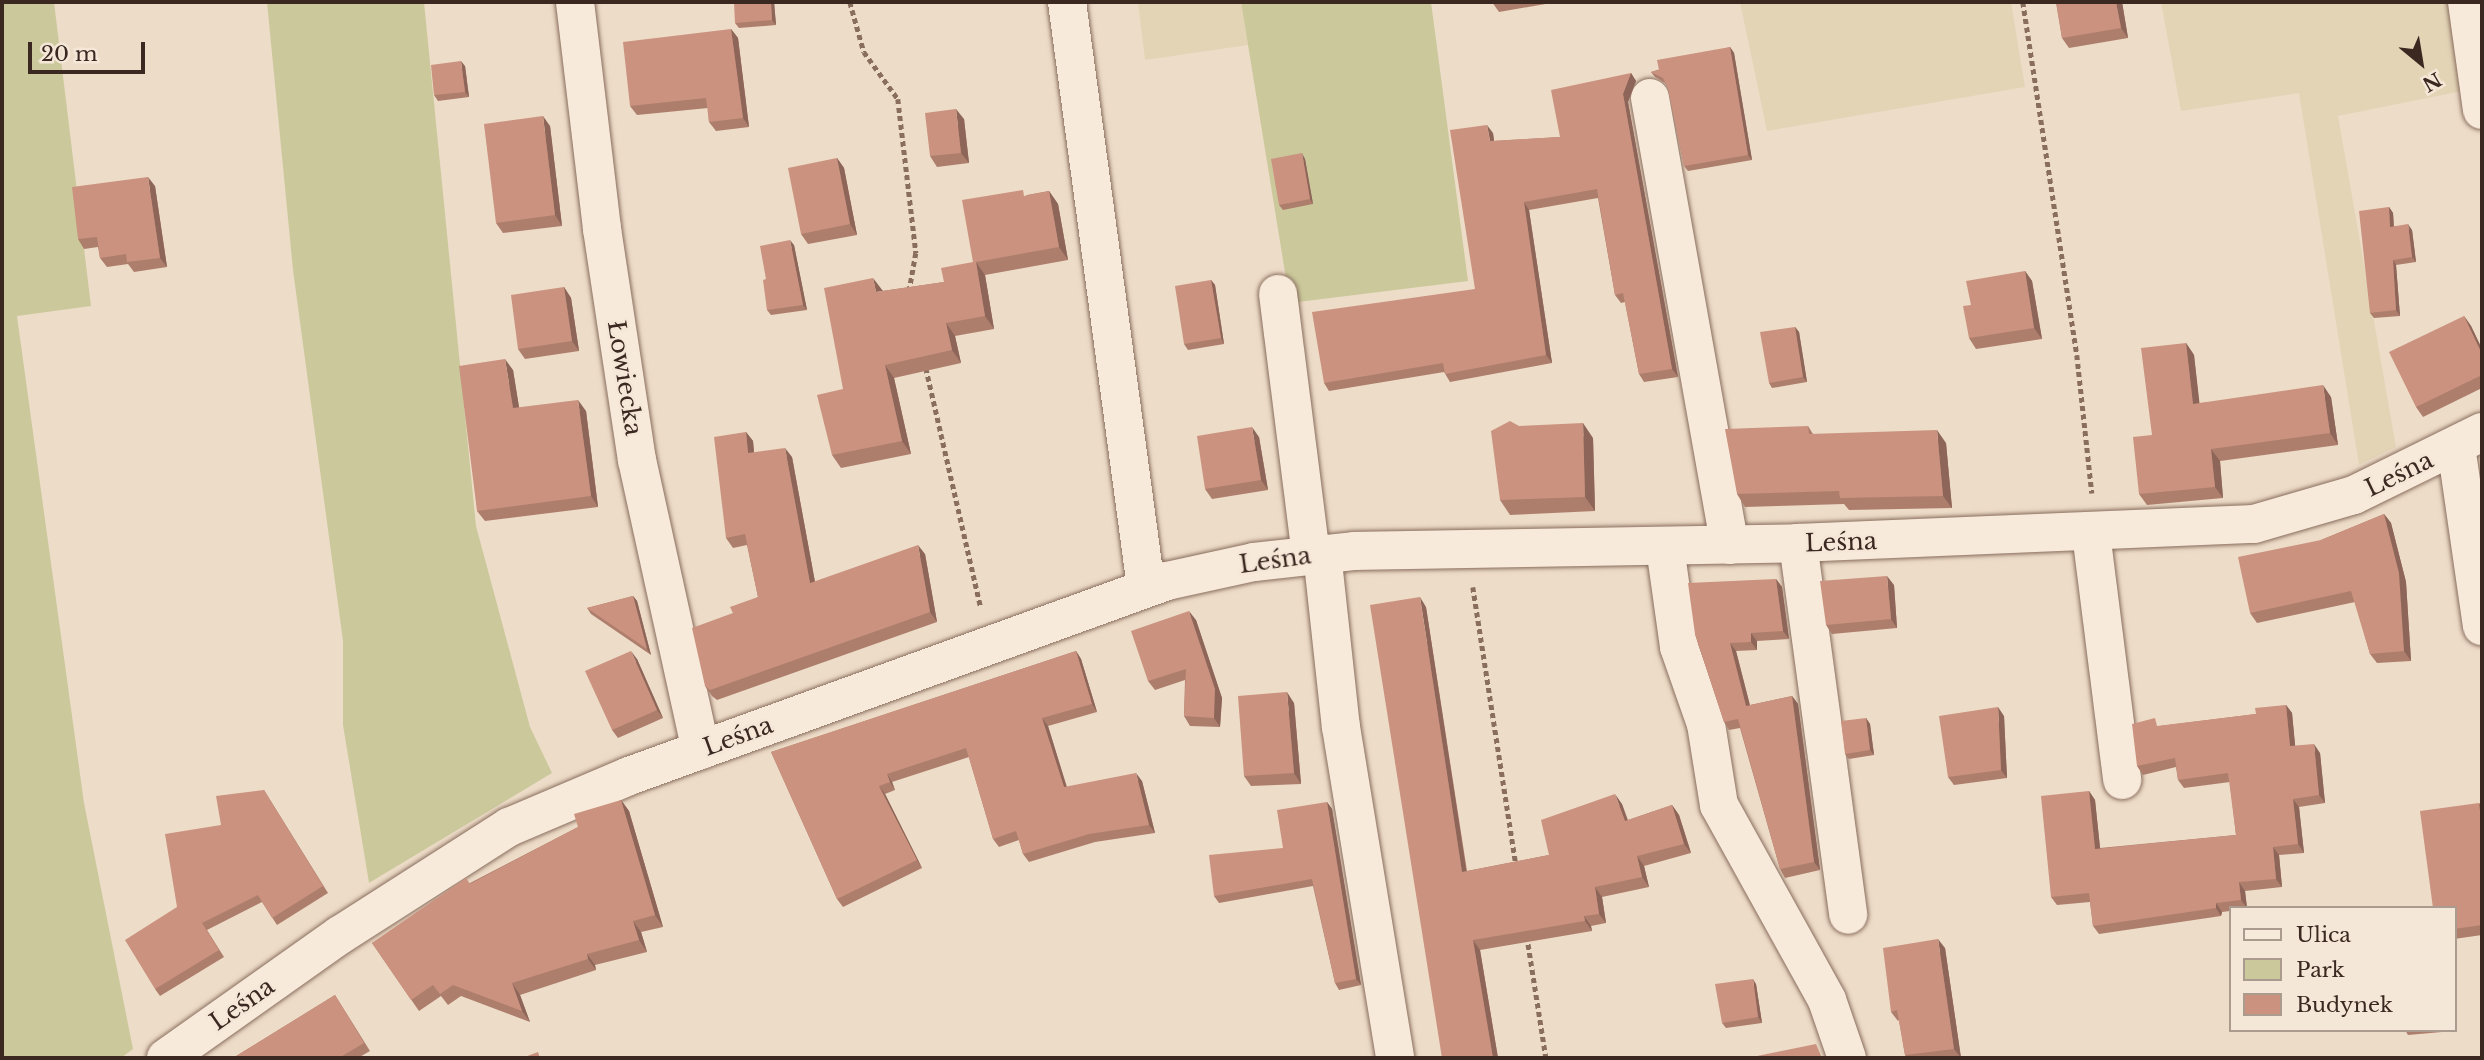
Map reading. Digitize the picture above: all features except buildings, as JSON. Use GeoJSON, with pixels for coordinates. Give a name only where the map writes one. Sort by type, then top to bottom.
{"type":"FeatureCollection","features":[{"type":"Feature","properties":{"kind":"street","name":"Łowiecka"},"geometry":{"type":"LineString","coordinates":[[575,2],[637,460],[701,750]]}},
{"type":"Feature","properties":{"kind":"street"},"geometry":{"type":"LineString","coordinates":[[1067,2],[1146,587]]}},
{"type":"Feature","properties":{"kind":"street"},"geometry":{"type":"LineString","coordinates":[[2467,2],[2482,110]]}},
{"type":"Feature","properties":{"kind":"street"},"geometry":{"type":"LineString","coordinates":[[1650,99],[1730,545]]}},
{"type":"Feature","properties":{"kind":"street"},"geometry":{"type":"LineString","coordinates":[[1278,294],[1341,727],[1395,1058]]}},
{"type":"Feature","properties":{"kind":"street","name":"Leśna"},"geometry":{"type":"LineString","coordinates":[[166,1058],[340,934],[509,827],[701,750],[989,643],[1146,587],[1205,571],[1317,554],[1665,547],[2091,533],[2281,519],[2354,495],[2469,439]]}},
{"type":"Feature","properties":{"kind":"street"},"geometry":{"type":"LineString","coordinates":[[2469,439],[2482,625]]}},
{"type":"Feature","properties":{"kind":"street"},"geometry":{"type":"LineString","coordinates":[[2091,533],[2122,780]]}},
{"type":"Feature","properties":{"kind":"street"},"geometry":{"type":"LineString","coordinates":[[1798,543],[1848,915]]}},
{"type":"Feature","properties":{"kind":"street"},"geometry":{"type":"LineString","coordinates":[[1665,547],[1679,647],[1706,724],[1718,805],[1827,1000],[1847,1058]]}},
{"type":"Feature","properties":{"kind":"path"},"geometry":{"type":"LineString","coordinates":[[850,2],[864,52],[898,99],[916,253],[908,285],[910,299]]}},
{"type":"Feature","properties":{"kind":"path"},"geometry":{"type":"LineString","coordinates":[[2023,2],[2077,355],[2092,472],[2091,533]]}},
{"type":"Feature","properties":{"kind":"path"},"geometry":{"type":"LineString","coordinates":[[925,365],[989,643]]}},
{"type":"Feature","properties":{"kind":"path"},"geometry":{"type":"LineString","coordinates":[[1467,551],[1518,880]]}},
{"type":"Feature","properties":{"kind":"path"},"geometry":{"type":"LineString","coordinates":[[1525,921],[1546,1058]]}},
{"type":"Feature","properties":{"kind":"shaded area"},"geometry":{"type":"Polygon","coordinates":[[[1138,2],[1241,2],[1248,45],[1145,60],[1138,2]]]}},
{"type":"Feature","properties":{"kind":"shaded area"},"geometry":{"type":"Polygon","coordinates":[[[1740,2],[2011,2],[2025,87],[1767,131],[1740,2]]]}},
{"type":"Feature","properties":{"kind":"shaded area"},"geometry":{"type":"Polygon","coordinates":[[[2161,2],[2454,2],[2467,90],[2338,116],[2396,447],[2359,465],[2299,93],[2181,111],[2161,2]]]}},
{"type":"Feature","properties":{"kind":"green space"},"geometry":{"type":"Polygon","coordinates":[[[2,2],[54,2],[91,306],[17,316],[84,803],[133,1049],[121,1058],[2,1058],[2,2]]]}},
{"type":"Feature","properties":{"kind":"green space"},"geometry":{"type":"Polygon","coordinates":[[[267,2],[424,2],[476,526],[530,727],[552,773],[369,883],[343,725],[343,641],[293,270],[267,2]]]}},
{"type":"Feature","properties":{"kind":"green space"},"geometry":{"type":"Polygon","coordinates":[[[1241,2],[1431,2],[1468,281],[1290,303],[1241,2]]]}}]}
